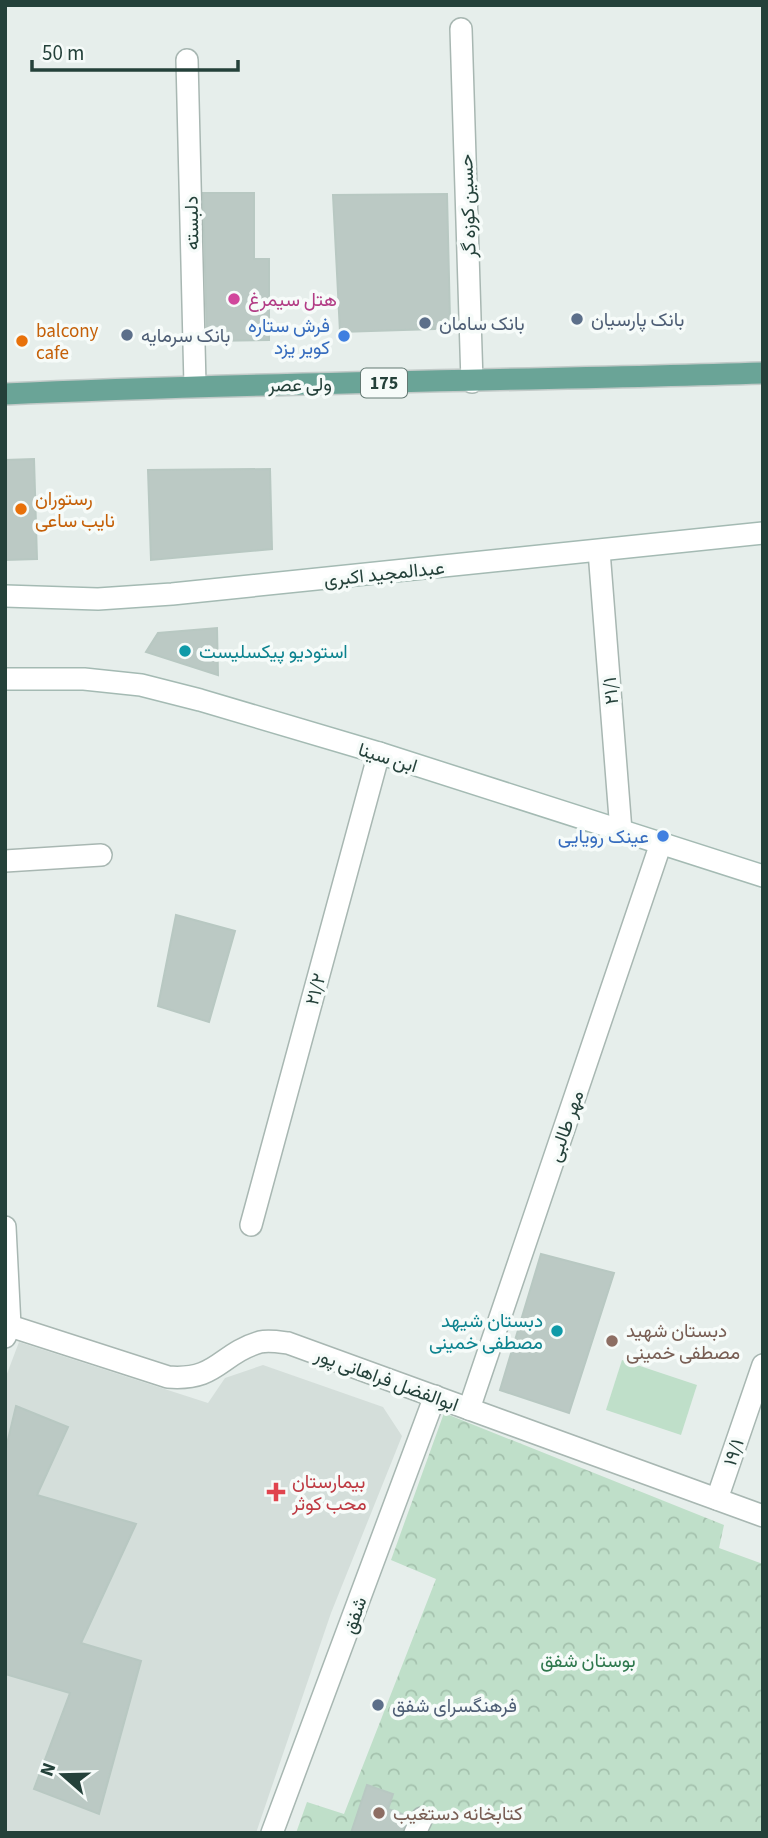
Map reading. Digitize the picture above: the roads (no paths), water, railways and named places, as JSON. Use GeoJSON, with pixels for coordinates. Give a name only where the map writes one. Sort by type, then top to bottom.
{"type":"FeatureCollection","features":[{"type":"Feature","properties":{"kind":"main road","name":"ولی عصر"},"geometry":{"type":"LineString","coordinates":[[5,394],[195,385],[472,382],[763,373]]}},
{"type":"Feature","properties":{"kind":"street","name":"حسین کوزه گر"},"geometry":{"type":"LineString","coordinates":[[461,29],[472,382]]}},
{"type":"Feature","properties":{"kind":"street","name":"دلبسته"},"geometry":{"type":"LineString","coordinates":[[187,60],[195,385]]}},
{"type":"Feature","properties":{"kind":"street","name":"عبدالمجید اکبری"},"geometry":{"type":"LineString","coordinates":[[5,596],[98,598],[172,594],[763,533]]}},
{"type":"Feature","properties":{"kind":"street","name":"۲۱/۱"},"geometry":{"type":"LineString","coordinates":[[599,551],[621,831]]}},
{"type":"Feature","properties":{"kind":"street","name":"ابن سینا"},"geometry":{"type":"LineString","coordinates":[[5,679],[84,679],[141,685],[379,754],[763,876]]}},
{"type":"Feature","properties":{"kind":"street","name":"۲۱/۲"},"geometry":{"type":"LineString","coordinates":[[251,1225],[379,754]]}},
{"type":"Feature","properties":{"kind":"street","name":"مهر طالبی"},"geometry":{"type":"LineString","coordinates":[[469,1409],[661,844]]}},
{"type":"Feature","properties":{"kind":"street"},"geometry":{"type":"LineString","coordinates":[[5,861],[101,855]]}},
{"type":"Feature","properties":{"kind":"street"},"geometry":{"type":"LineString","coordinates":[[5,1227],[8,1331]]}},
{"type":"Feature","properties":{"kind":"street","name":"ابوالفضل فراهانی پور"},"geometry":{"type":"LineString","coordinates":[[8,1331],[168,1377],[184,1378],[203,1375],[242,1349],[263,1341],[288,1343],[763,1516]]}},
{"type":"Feature","properties":{"kind":"street","name":"۱۹/۱"},"geometry":{"type":"LineString","coordinates":[[717,1499],[763,1365]]}},
{"type":"Feature","properties":{"kind":"street","name":"شفق"},"geometry":{"type":"LineString","coordinates":[[272,1833],[435,1396]]}},
{"type":"Feature","properties":{"kind":"place","name":"هتل سیمرغ"},"geometry":{"type":"Point","coordinates":[234,299]}},
{"type":"Feature","properties":{"kind":"place","name":"بانک پارسیان"},"geometry":{"type":"Point","coordinates":[577,319]}},
{"type":"Feature","properties":{"kind":"place","name":"بانک سامان"},"geometry":{"type":"Point","coordinates":[425,323]}},
{"type":"Feature","properties":{"kind":"place","name":"بانک سرمایه"},"geometry":{"type":"Point","coordinates":[127,335]}},
{"type":"Feature","properties":{"kind":"place","name":"فرش ستاره کویر یزد"},"geometry":{"type":"Point","coordinates":[344,336]}},
{"type":"Feature","properties":{"kind":"place","name":"balcony cafe"},"geometry":{"type":"Point","coordinates":[22,341]}},
{"type":"Feature","properties":{"kind":"place","name":"رستوران نایب ساعی"},"geometry":{"type":"Point","coordinates":[21,509]}},
{"type":"Feature","properties":{"kind":"place","name":"استودیو پیکسلیست"},"geometry":{"type":"Point","coordinates":[185,651]}},
{"type":"Feature","properties":{"kind":"place","name":"عینک رویایی"},"geometry":{"type":"Point","coordinates":[663,836]}},
{"type":"Feature","properties":{"kind":"place","name":"دبستان شیهد مصطفی خمینی"},"geometry":{"type":"Point","coordinates":[557,1331]}},
{"type":"Feature","properties":{"kind":"place","name":"دبستان شهید مصطفی خمینی"},"geometry":{"type":"Point","coordinates":[612,1341]}},
{"type":"Feature","properties":{"kind":"place","name":"بیمارستان محب کوثر"},"geometry":{"type":"Point","coordinates":[276,1492]}},
{"type":"Feature","properties":{"kind":"place","name":"فرهنگسرای شفق"},"geometry":{"type":"Point","coordinates":[378,1705]}},
{"type":"Feature","properties":{"kind":"place","name":"کتابخانه دستغیب"},"geometry":{"type":"Point","coordinates":[379,1813]}},
{"type":"Feature","properties":{"kind":"park label","name":"بوستان شفق"},"geometry":{"type":"Point","coordinates":[588,1660]}}]}
